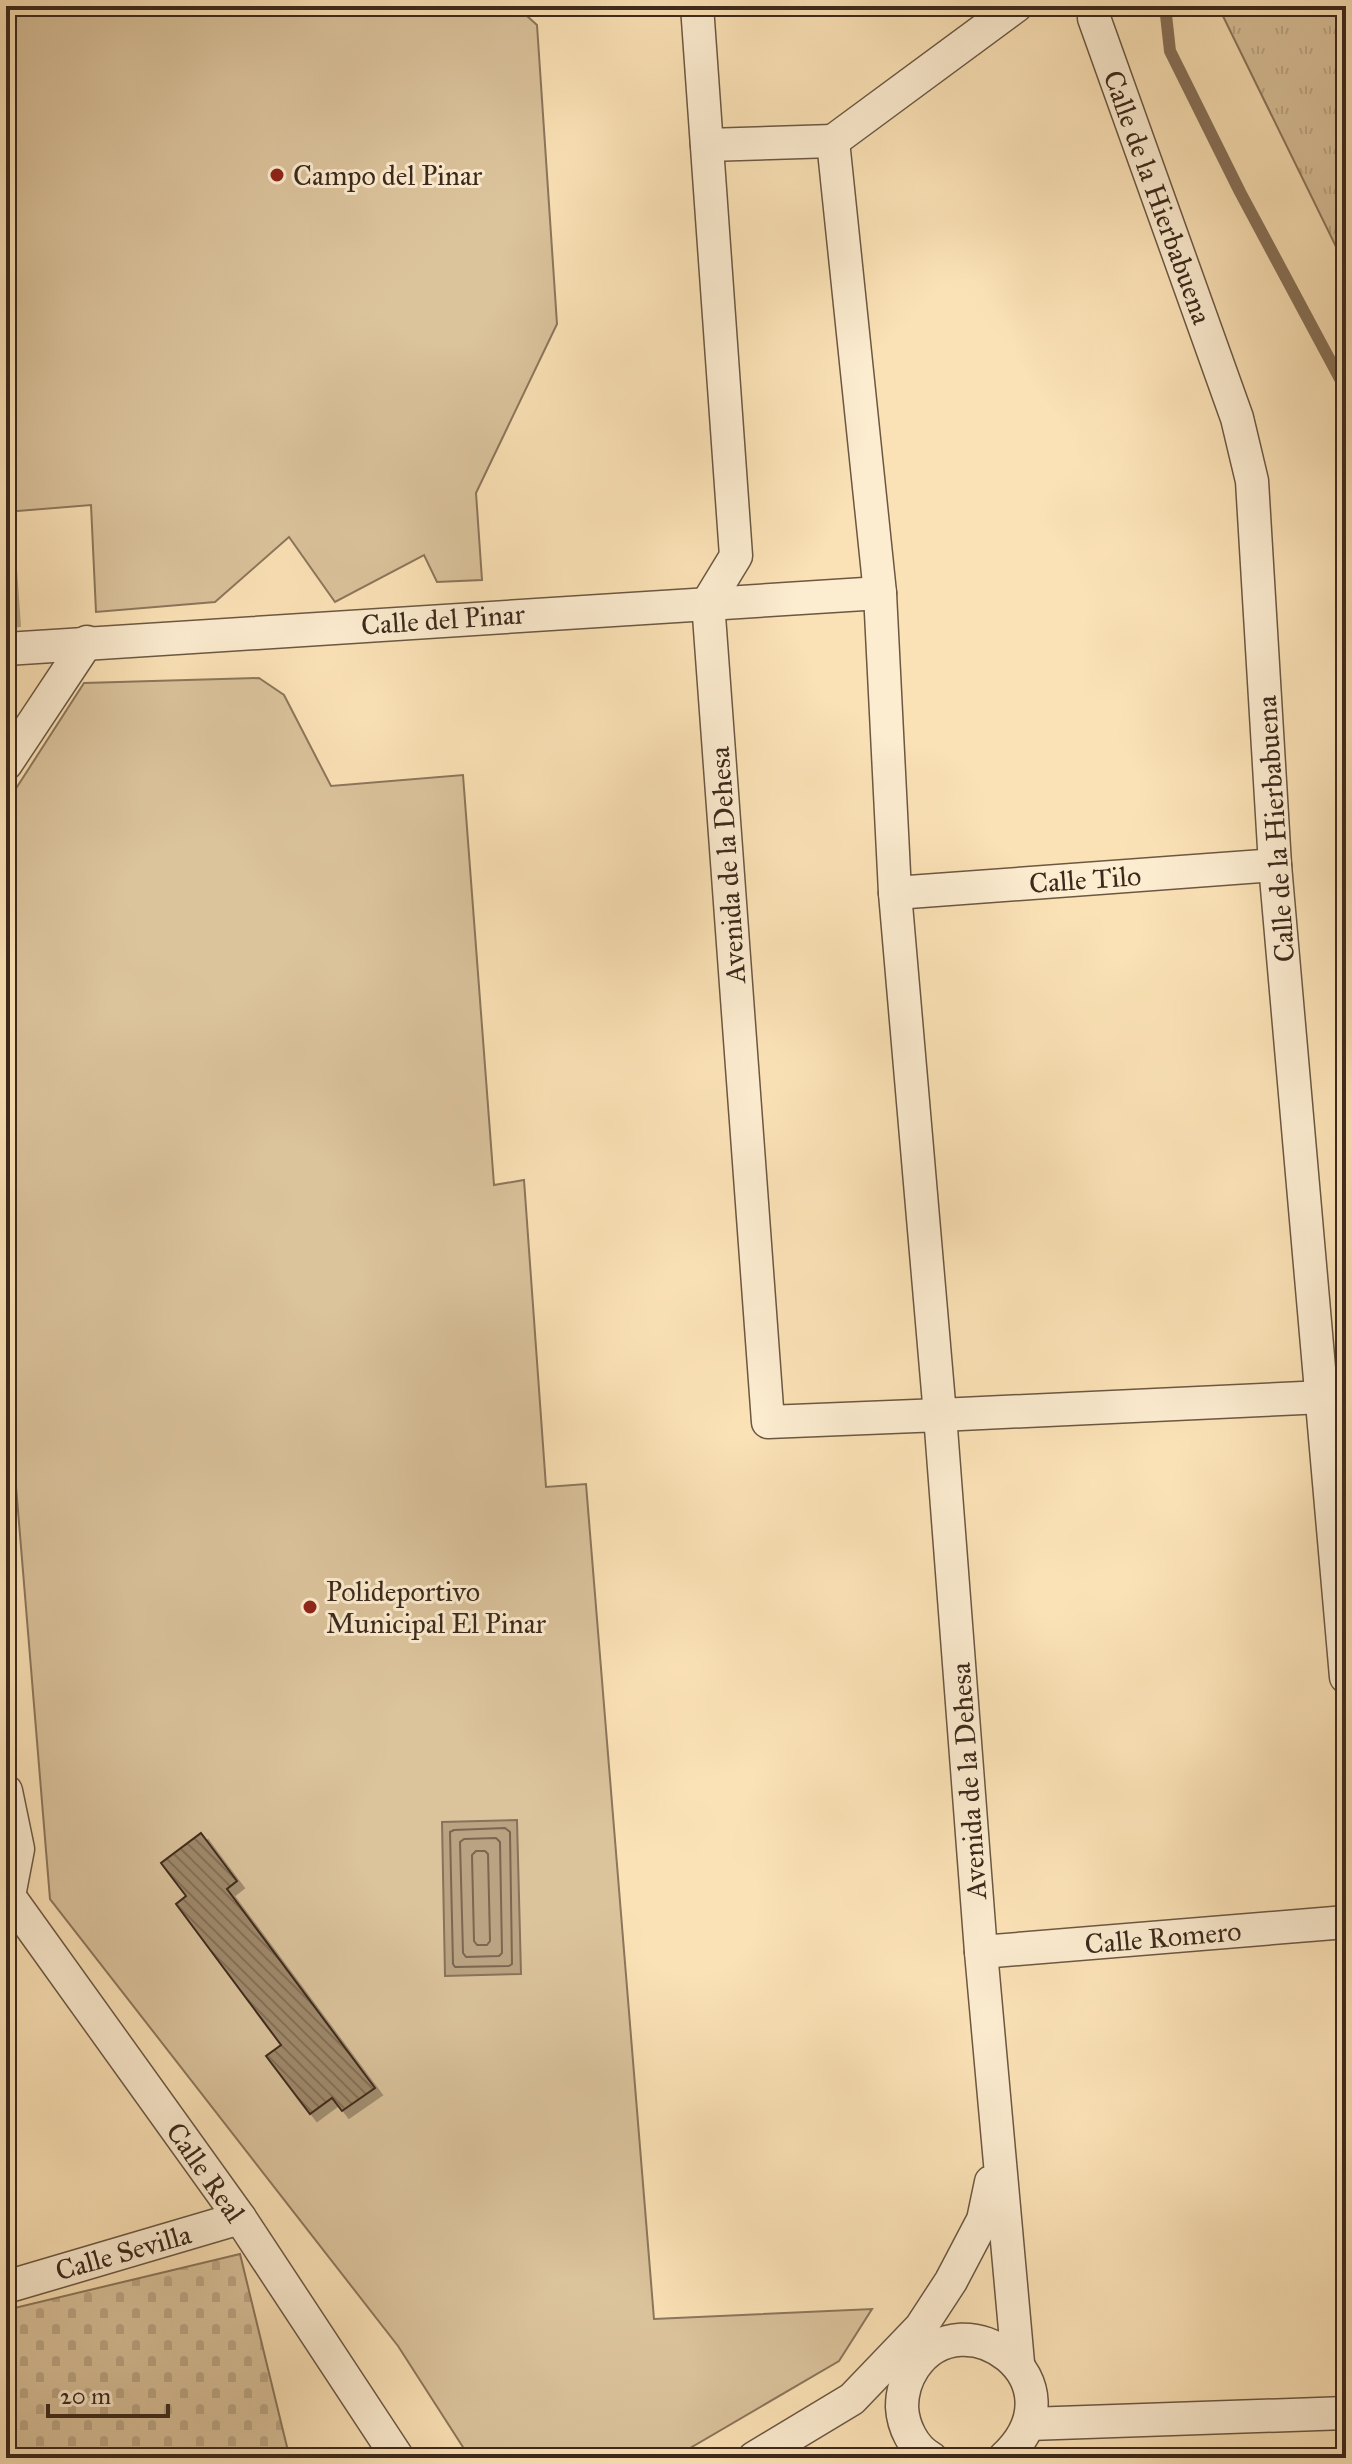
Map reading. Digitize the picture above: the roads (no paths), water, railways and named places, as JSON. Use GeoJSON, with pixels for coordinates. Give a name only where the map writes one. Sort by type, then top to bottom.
{"type":"FeatureCollection","features":[{"type":"Feature","properties":{"kind":"street"},"geometry":{"type":"LineString","coordinates":[[697,6],[736,556],[708,602]]}},
{"type":"Feature","properties":{"kind":"street"},"geometry":{"type":"LineString","coordinates":[[707,145],[833,141],[1016,6]]}},
{"type":"Feature","properties":{"kind":"street","name":"Calle de la Hierbabuena"},"geometry":{"type":"LineString","coordinates":[[1094,6],[1094,18],[1237,418],[1252,481],[1275,865],[1324,1397],[1346,1677]]}},
{"type":"Feature","properties":{"kind":"street","name":"Avenida de la Dehesa"},"geometry":{"type":"LineString","coordinates":[[833,141],[880,593],[895,893],[940,1415],[981,1952],[1018,2363],[1028,2382],[1032,2404],[1029,2424]]}},
{"type":"Feature","properties":{"kind":"street","name":"Calle del Pinar"},"geometry":{"type":"LineString","coordinates":[[6,649],[880,593]]}},
{"type":"Feature","properties":{"kind":"street","name":"Avenida de la Dehesa"},"geometry":{"type":"LineString","coordinates":[[708,602],[768,1422],[940,1415]]}},
{"type":"Feature","properties":{"kind":"street"},"geometry":{"type":"LineString","coordinates":[[6,764],[87,642]]}},
{"type":"Feature","properties":{"kind":"street","name":"Calle Tilo"},"geometry":{"type":"LineString","coordinates":[[895,893],[1275,865]]}},
{"type":"Feature","properties":{"kind":"street"},"geometry":{"type":"LineString","coordinates":[[940,1415],[1324,1397]]}},
{"type":"Feature","properties":{"kind":"street"},"geometry":{"type":"LineString","coordinates":[[6,1791],[18,1849],[7,1894]]}},
{"type":"Feature","properties":{"kind":"street","name":"Calle Real"},"geometry":{"type":"LineString","coordinates":[[7,1894],[240,2218],[398,2458]]}},
{"type":"Feature","properties":{"kind":"street","name":"Calle Romero"},"geometry":{"type":"LineString","coordinates":[[981,1952],[1346,1922]]}},
{"type":"Feature","properties":{"kind":"street","name":"Avenida de la Dehesa"},"geometry":{"type":"LineString","coordinates":[[921,2327],[951,2281],[983,2220],[998,2147]]}},
{"type":"Feature","properties":{"kind":"street","name":"Calle Sevilla"},"geometry":{"type":"LineString","coordinates":[[6,2287],[240,2218]]}},
{"type":"Feature","properties":{"kind":"street"},"geometry":{"type":"LineString","coordinates":[[917,2457],[903,2418],[902,2397],[921,2327]]}},
{"type":"Feature","properties":{"kind":"street"},"geometry":{"type":"LineString","coordinates":[[754,2458],[852,2399],[921,2327]]}},
{"type":"Feature","properties":{"kind":"street"},"geometry":{"type":"LineString","coordinates":[[908,2376],[920,2358],[938,2346],[959,2340],[981,2341],[1001,2349],[1018,2363]]}},
{"type":"Feature","properties":{"kind":"street"},"geometry":{"type":"LineString","coordinates":[[1004,2458],[1020,2443],[1029,2424],[1346,2413]]}},
{"type":"Feature","properties":{"kind":"water"},"geometry":{"type":"Polygon","coordinates":[[[517,1820],[521,1974],[445,1976],[442,1822],[517,1820]]]}},
{"type":"Feature","properties":{"kind":"waterway"},"geometry":{"type":"LineString","coordinates":[[1165,6],[1170,51],[1240,192],[1346,390]]}},
{"type":"Feature","properties":{"kind":"place","name":"Campo del Pinar"},"geometry":{"type":"Point","coordinates":[277,175]}},
{"type":"Feature","properties":{"kind":"place","name":"Polideportivo Municipal El Pinar"},"geometry":{"type":"Point","coordinates":[310,1607]}}]}
